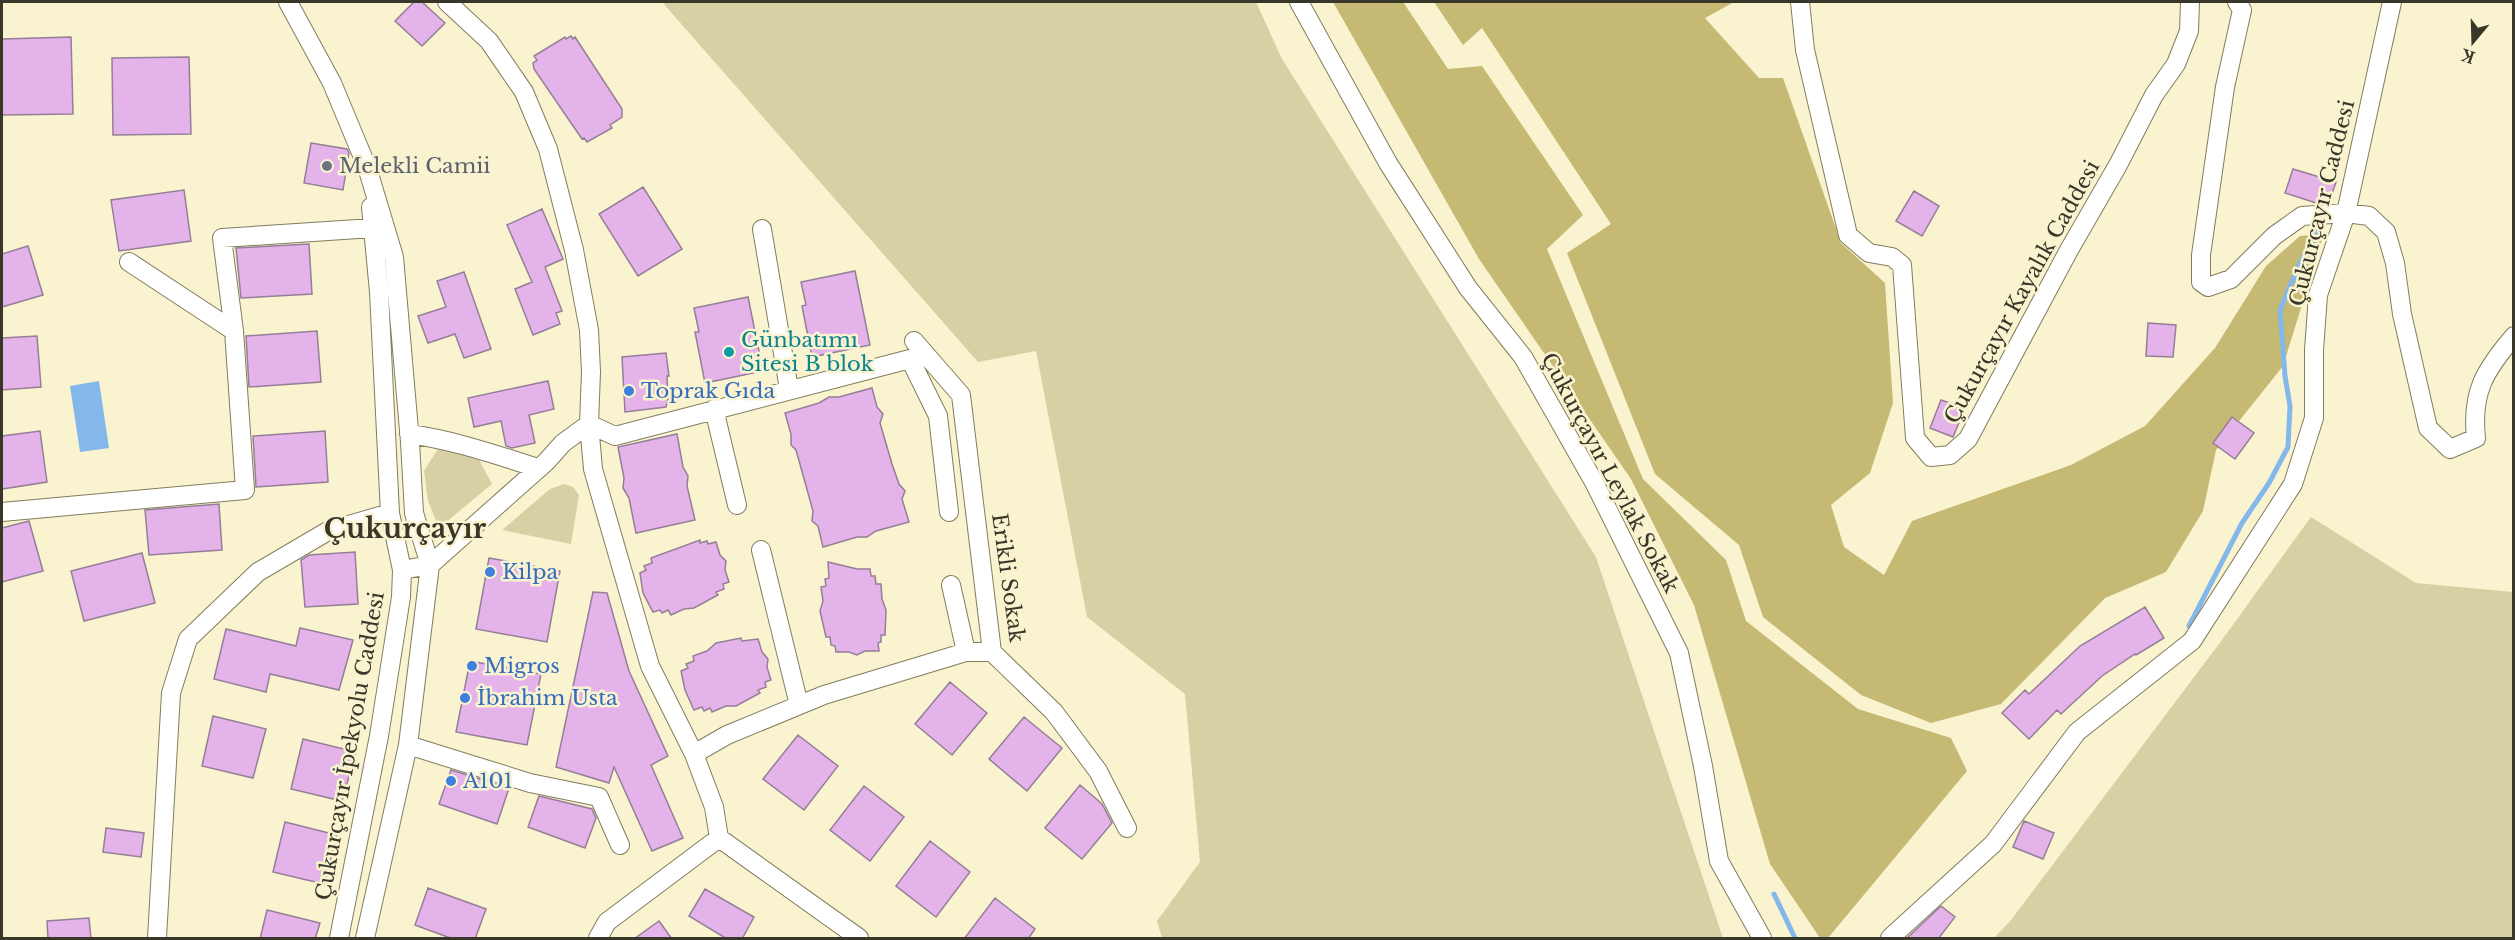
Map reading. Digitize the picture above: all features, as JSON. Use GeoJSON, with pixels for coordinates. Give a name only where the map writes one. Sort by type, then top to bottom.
{"type":"FeatureCollection","features":[{"type":"Feature","properties":{"kind":"street","name":"Çukurçayır İpekyolu Caddesi"},"geometry":{"type":"LineString","coordinates":[[288,2],[332,82],[367,166],[394,257],[414,513],[430,565],[408,745],[365,939]]}},
{"type":"Feature","properties":{"kind":"street"},"geometry":{"type":"LineString","coordinates":[[447,2],[489,41],[518,83],[548,149],[574,250],[589,330],[591,372],[589,424],[592,469],[650,666],[694,754],[714,807],[719,838],[859,939]]}},
{"type":"Feature","properties":{"kind":"street","name":"Çukurçayır Leylak Sokak"},"geometry":{"type":"LineString","coordinates":[[1299,2],[1395,172],[1468,288],[1523,357],[1594,482],[1679,654],[1703,766],[1719,861],[1762,939]]}},
{"type":"Feature","properties":{"kind":"street","name":"Çukurçayır Kayalık Caddesi"},"geometry":{"type":"LineString","coordinates":[[1800,2],[1805,50],[1848,235],[1869,254],[1892,257],[1902,265],[1915,438],[1931,457],[1950,455],[1968,439],[2154,95],[2176,64],[2189,31],[2190,2]]}},
{"type":"Feature","properties":{"kind":"street"},"geometry":{"type":"LineString","coordinates":[[2237,2],[2242,10],[2225,87],[2201,255],[2201,282],[2208,287],[2231,279],[2274,236],[2302,216],[2346,213],[2369,216],[2386,232],[2395,263],[2402,314],[2428,428],[2450,449],[2475,438],[2474,422],[2478,389],[2495,358],[2514,336]]}},
{"type":"Feature","properties":{"kind":"street","name":"Çukurçayır Caddesi"},"geometry":{"type":"LineString","coordinates":[[1890,939],[1993,844],[2077,732],[2192,640],[2293,484],[2314,418],[2314,350],[2318,295],[2346,213],[2392,2]]}},
{"type":"Feature","properties":{"kind":"street","name":"Çukurçayır İpekyolu Caddesi"},"geometry":{"type":"LineString","coordinates":[[339,939],[380,736],[401,597],[402,570],[390,513],[379,292],[367,166]]}},
{"type":"Feature","properties":{"kind":"street"},"geometry":{"type":"LineString","coordinates":[[2,512],[245,490],[234,332],[222,238],[373,228]]}},
{"type":"Feature","properties":{"kind":"street"},"geometry":{"type":"LineString","coordinates":[[762,229],[789,389]]}},
{"type":"Feature","properties":{"kind":"street"},"geometry":{"type":"LineString","coordinates":[[129,262],[234,332]]}},
{"type":"Feature","properties":{"kind":"street","name":"Erikli Sokak"},"geometry":{"type":"LineString","coordinates":[[914,341],[961,395],[992,652],[1054,712],[1098,771],[1127,828]]}},
{"type":"Feature","properties":{"kind":"street"},"geometry":{"type":"LineString","coordinates":[[589,424],[615,436],[910,359],[938,416],[949,512]]}},
{"type":"Feature","properties":{"kind":"street"},"geometry":{"type":"LineString","coordinates":[[714,409],[737,505]]}},
{"type":"Feature","properties":{"kind":"street"},"geometry":{"type":"LineString","coordinates":[[402,570],[430,565],[563,443],[589,424]]}},
{"type":"Feature","properties":{"kind":"street"},"geometry":{"type":"LineString","coordinates":[[409,434],[477,449],[538,468]]}},
{"type":"Feature","properties":{"kind":"street"},"geometry":{"type":"LineString","coordinates":[[157,939],[171,693],[188,639],[258,572],[328,531],[390,513]]}},
{"type":"Feature","properties":{"kind":"street"},"geometry":{"type":"LineString","coordinates":[[761,550],[800,705]]}},
{"type":"Feature","properties":{"kind":"street"},"geometry":{"type":"LineString","coordinates":[[951,585],[966,652]]}},
{"type":"Feature","properties":{"kind":"street"},"geometry":{"type":"LineString","coordinates":[[694,754],[726,735],[824,695],[966,652],[992,652]]}},
{"type":"Feature","properties":{"kind":"street"},"geometry":{"type":"LineString","coordinates":[[408,745],[530,783],[599,797],[620,845]]}},
{"type":"Feature","properties":{"kind":"street"},"geometry":{"type":"LineString","coordinates":[[597,939],[608,922],[719,838]]}},
{"type":"Feature","properties":{"kind":"shaded area"},"geometry":{"type":"Polygon","coordinates":[[[662,2],[1256,2],[1282,59],[1596,557],[1723,938],[1162,938],[1157,921],[1200,862],[1185,694],[1087,617],[1036,351],[978,362],[662,2]]]}},
{"type":"Feature","properties":{"kind":"shaded area"},"geometry":{"type":"Polygon","coordinates":[[[1333,2],[1403,2],[1448,69],[1482,66],[1583,215],[1547,249],[1643,479],[1726,560],[1746,621],[1858,709],[1951,738],[1967,771],[1828,938],[1820,938],[1770,864],[1694,605],[1631,479],[1479,259],[1333,2]]]}},
{"type":"Feature","properties":{"kind":"shaded area"},"geometry":{"type":"Polygon","coordinates":[[[1434,2],[1734,2],[1705,18],[1759,78],[1783,78],[1841,243],[1885,283],[1893,403],[1870,473],[1831,505],[1844,547],[1884,575],[1912,521],[2071,465],[2145,426],[2215,348],[2266,266],[2300,236],[2324,234],[2283,366],[2216,450],[2203,511],[2166,572],[2105,598],[2001,704],[1931,723],[1861,695],[1763,617],[1739,545],[1655,474],[1567,253],[1611,224],[1482,28],[1463,45],[1434,2]]]}},
{"type":"Feature","properties":{"kind":"shaded area"},"geometry":{"type":"Polygon","coordinates":[[[441,444],[477,456],[492,484],[439,528],[428,501],[424,471],[441,444]]]}},
{"type":"Feature","properties":{"kind":"shaded area"},"geometry":{"type":"Polygon","coordinates":[[[564,484],[573,487],[579,495],[571,544],[502,530],[550,489],[564,484]]]}},
{"type":"Feature","properties":{"kind":"shaded area"},"geometry":{"type":"Polygon","coordinates":[[[2311,517],[2416,583],[2513,592],[2513,938],[1994,938],[2011,920],[2219,644],[2311,517]]]}},
{"type":"Feature","properties":{"kind":"water"},"geometry":{"type":"Polygon","coordinates":[[[99,381],[109,448],[80,452],[70,386],[99,381]]]}},
{"type":"Feature","properties":{"kind":"building"},"geometry":{"type":"Polygon","coordinates":[[[414,2],[422,2],[445,23],[422,46],[395,21],[414,2]]]}},
{"type":"Feature","properties":{"kind":"building"},"geometry":{"type":"Polygon","coordinates":[[[571,36],[573,39],[575,37],[622,109],[622,117],[610,125],[612,128],[587,142],[584,138],[582,139],[534,69],[533,63],[537,60],[534,56],[565,37],[566,39],[571,36]]]}},
{"type":"Feature","properties":{"kind":"building"},"geometry":{"type":"Polygon","coordinates":[[[71,37],[73,114],[2,115],[2,39],[71,37]]]}},
{"type":"Feature","properties":{"kind":"building"},"geometry":{"type":"Polygon","coordinates":[[[189,57],[191,134],[113,135],[112,58],[189,57]]]}},
{"type":"Feature","properties":{"kind":"building","name":"Melekli Camii"},"geometry":{"type":"Polygon","coordinates":[[[311,143],[347,149],[349,153],[343,190],[304,183],[311,143]]]}},
{"type":"Feature","properties":{"kind":"building"},"geometry":{"type":"Polygon","coordinates":[[[2293,169],[2336,182],[2329,203],[2319,204],[2285,193],[2293,169]]]}},
{"type":"Feature","properties":{"kind":"building"},"geometry":{"type":"Polygon","coordinates":[[[643,187],[682,249],[638,276],[599,214],[643,187]]]}},
{"type":"Feature","properties":{"kind":"building"},"geometry":{"type":"Polygon","coordinates":[[[184,190],[191,241],[119,251],[111,200],[184,190]]]}},
{"type":"Feature","properties":{"kind":"building"},"geometry":{"type":"Polygon","coordinates":[[[1914,191],[1939,206],[1922,236],[1896,221],[1914,191]]]}},
{"type":"Feature","properties":{"kind":"building"},"geometry":{"type":"Polygon","coordinates":[[[542,209],[563,259],[545,267],[562,311],[556,313],[560,324],[533,335],[515,289],[532,282],[507,225],[542,209]]]}},
{"type":"Feature","properties":{"kind":"building"},"geometry":{"type":"Polygon","coordinates":[[[309,244],[312,294],[241,298],[236,248],[309,244]]]}},
{"type":"Feature","properties":{"kind":"building"},"geometry":{"type":"Polygon","coordinates":[[[28,246],[43,295],[2,307],[2,254],[28,246]]]}},
{"type":"Feature","properties":{"kind":"building"},"geometry":{"type":"Polygon","coordinates":[[[855,271],[870,345],[812,357],[802,306],[806,305],[801,282],[855,271]]]}},
{"type":"Feature","properties":{"kind":"building"},"geometry":{"type":"Polygon","coordinates":[[[464,272],[491,349],[464,358],[455,334],[428,343],[418,316],[446,307],[437,281],[464,272]]]}},
{"type":"Feature","properties":{"kind":"building","name":"Günbatımı Sitesi B blok"},"geometry":{"type":"Polygon","coordinates":[[[748,297],[763,371],[705,383],[695,332],[699,332],[694,308],[748,297]]]}},
{"type":"Feature","properties":{"kind":"building"},"geometry":{"type":"Polygon","coordinates":[[[2148,323],[2176,325],[2173,357],[2146,356],[2148,323]]]}},
{"type":"Feature","properties":{"kind":"building"},"geometry":{"type":"Polygon","coordinates":[[[317,331],[321,382],[249,387],[246,336],[317,331]]]}},
{"type":"Feature","properties":{"kind":"building"},"geometry":{"type":"Polygon","coordinates":[[[37,336],[41,387],[2,390],[2,338],[37,336]]]}},
{"type":"Feature","properties":{"kind":"building"},"geometry":{"type":"Polygon","coordinates":[[[666,353],[669,376],[667,376],[668,401],[666,407],[625,412],[622,357],[666,353]]]}},
{"type":"Feature","properties":{"kind":"building"},"geometry":{"type":"Polygon","coordinates":[[[548,381],[554,409],[529,415],[535,443],[512,448],[506,446],[501,421],[474,427],[468,398],[548,381]]]}},
{"type":"Feature","properties":{"kind":"building"},"geometry":{"type":"Polygon","coordinates":[[[872,388],[877,407],[883,414],[880,423],[892,464],[899,484],[905,491],[902,499],[909,522],[876,531],[867,537],[857,537],[823,547],[818,526],[812,521],[813,511],[796,450],[791,445],[791,434],[785,413],[819,403],[829,397],[839,397],[872,388]]]}},
{"type":"Feature","properties":{"kind":"building"},"geometry":{"type":"Polygon","coordinates":[[[1941,400],[1965,408],[1953,437],[1930,428],[1941,400]]]}},
{"type":"Feature","properties":{"kind":"building"},"geometry":{"type":"Polygon","coordinates":[[[2232,417],[2254,433],[2235,459],[2213,443],[2232,417]]]}},
{"type":"Feature","properties":{"kind":"building"},"geometry":{"type":"Polygon","coordinates":[[[40,431],[47,482],[2,489],[2,436],[40,431]]]}},
{"type":"Feature","properties":{"kind":"building"},"geometry":{"type":"Polygon","coordinates":[[[325,431],[328,482],[256,487],[253,436],[325,431]]]}},
{"type":"Feature","properties":{"kind":"building"},"geometry":{"type":"Polygon","coordinates":[[[677,434],[683,467],[688,476],[687,486],[695,520],[636,533],[629,498],[623,488],[624,478],[618,447],[677,434]]]}},
{"type":"Feature","properties":{"kind":"building"},"geometry":{"type":"Polygon","coordinates":[[[219,504],[222,550],[149,555],[145,510],[219,504]]]}},
{"type":"Feature","properties":{"kind":"building"},"geometry":{"type":"Polygon","coordinates":[[[29,521],[43,571],[2,582],[2,528],[29,521]]]}},
{"type":"Feature","properties":{"kind":"building"},"geometry":{"type":"Polygon","coordinates":[[[700,540],[700,543],[707,541],[708,544],[716,542],[720,555],[726,561],[725,570],[729,582],[723,584],[724,589],[716,592],[718,595],[694,608],[684,609],[671,615],[668,610],[662,613],[660,610],[653,612],[643,593],[640,573],[646,570],[644,566],[652,563],[651,558],[700,540]]]}},
{"type":"Feature","properties":{"kind":"building"},"geometry":{"type":"Polygon","coordinates":[[[355,552],[358,604],[305,607],[301,560],[309,555],[355,552]]]}},
{"type":"Feature","properties":{"kind":"building"},"geometry":{"type":"Polygon","coordinates":[[[142,553],[155,603],[84,621],[71,571],[142,553]]]}},
{"type":"Feature","properties":{"kind":"building"},"geometry":{"type":"Polygon","coordinates":[[[489,558],[560,571],[547,642],[476,629],[489,558]]]}},
{"type":"Feature","properties":{"kind":"building"},"geometry":{"type":"Polygon","coordinates":[[[828,562],[857,569],[870,569],[871,576],[875,576],[876,584],[881,584],[882,599],[886,610],[885,635],[881,635],[881,642],[878,643],[879,651],[865,651],[857,655],[849,652],[836,652],[835,646],[831,645],[830,637],[826,637],[820,611],[823,601],[821,587],[826,586],[825,579],[829,578],[828,562]]]}},
{"type":"Feature","properties":{"kind":"building"},"geometry":{"type":"Polygon","coordinates":[[[593,592],[607,593],[629,671],[668,756],[651,765],[683,838],[652,851],[614,767],[609,783],[556,767],[593,592]]]}},
{"type":"Feature","properties":{"kind":"building"},"geometry":{"type":"Polygon","coordinates":[[[2145,607],[2164,638],[2102,676],[2061,714],[2057,710],[2029,739],[2002,713],[2025,690],[2029,694],[2080,646],[2145,607]]]}},
{"type":"Feature","properties":{"kind":"building"},"geometry":{"type":"Polygon","coordinates":[[[300,628],[353,640],[339,690],[270,674],[266,692],[214,679],[226,629],[296,646],[300,628]]]}},
{"type":"Feature","properties":{"kind":"building"},"geometry":{"type":"Polygon","coordinates":[[[741,638],[742,641],[758,639],[762,652],[768,659],[767,667],[771,680],[765,682],[766,687],[758,690],[760,693],[736,706],[726,706],[712,712],[710,708],[704,711],[702,707],[694,710],[685,690],[681,671],[688,668],[686,664],[694,661],[693,656],[707,651],[716,643],[741,638]]]}},
{"type":"Feature","properties":{"kind":"building"},"geometry":{"type":"Polygon","coordinates":[[[470,661],[541,674],[527,745],[456,732],[470,661]]]}},
{"type":"Feature","properties":{"kind":"building"},"geometry":{"type":"Polygon","coordinates":[[[950,682],[987,713],[952,755],[915,724],[950,682]]]}},
{"type":"Feature","properties":{"kind":"building"},"geometry":{"type":"Polygon","coordinates":[[[213,716],[266,729],[253,778],[202,766],[213,716]]]}},
{"type":"Feature","properties":{"kind":"building"},"geometry":{"type":"Polygon","coordinates":[[[1024,717],[1062,748],[1027,791],[989,759],[1024,717]]]}},
{"type":"Feature","properties":{"kind":"building"},"geometry":{"type":"Polygon","coordinates":[[[798,735],[838,766],[804,810],[763,779],[798,735]]]}},
{"type":"Feature","properties":{"kind":"building"},"geometry":{"type":"Polygon","coordinates":[[[303,739],[356,752],[342,801],[291,789],[303,739]]]}},
{"type":"Feature","properties":{"kind":"building"},"geometry":{"type":"Polygon","coordinates":[[[451,770],[509,788],[497,824],[439,804],[451,770]]]}},
{"type":"Feature","properties":{"kind":"building"},"geometry":{"type":"Polygon","coordinates":[[[1080,785],[1102,804],[1112,823],[1082,859],[1045,828],[1080,785]]]}},
{"type":"Feature","properties":{"kind":"building"},"geometry":{"type":"Polygon","coordinates":[[[864,786],[904,817],[870,861],[830,830],[864,786]]]}},
{"type":"Feature","properties":{"kind":"building"},"geometry":{"type":"Polygon","coordinates":[[[539,796],[592,809],[596,818],[585,848],[528,827],[539,796]]]}},
{"type":"Feature","properties":{"kind":"building"},"geometry":{"type":"Polygon","coordinates":[[[2024,821],[2054,833],[2043,859],[2013,847],[2024,821]]]}},
{"type":"Feature","properties":{"kind":"building"},"geometry":{"type":"Polygon","coordinates":[[[285,822],[337,835],[324,884],[273,872],[285,822]]]}},
{"type":"Feature","properties":{"kind":"building"},"geometry":{"type":"Polygon","coordinates":[[[106,828],[144,833],[141,857],[103,852],[106,828]]]}},
{"type":"Feature","properties":{"kind":"building"},"geometry":{"type":"Polygon","coordinates":[[[930,841],[970,872],[936,917],[896,886],[930,841]]]}},
{"type":"Feature","properties":{"kind":"building"},"geometry":{"type":"Polygon","coordinates":[[[428,888],[486,909],[475,939],[453,939],[415,925],[428,888]]]}},
{"type":"Feature","properties":{"kind":"building"},"geometry":{"type":"Polygon","coordinates":[[[705,889],[754,917],[742,939],[727,939],[689,916],[705,889]]]}},
{"type":"Feature","properties":{"kind":"building"},"geometry":{"type":"Polygon","coordinates":[[[995,898],[1035,929],[1028,939],[964,939],[995,898]]]}},
{"type":"Feature","properties":{"kind":"building"},"geometry":{"type":"Polygon","coordinates":[[[1941,906],[1955,917],[1938,939],[1906,939],[1941,906]]]}},
{"type":"Feature","properties":{"kind":"building"},"geometry":{"type":"Polygon","coordinates":[[[267,910],[320,923],[315,939],[260,939],[267,910]]]}},
{"type":"Feature","properties":{"kind":"building"},"geometry":{"type":"Polygon","coordinates":[[[89,918],[91,939],[48,939],[47,921],[89,918]]]}},
{"type":"Feature","properties":{"kind":"building"},"geometry":{"type":"Polygon","coordinates":[[[659,921],[672,939],[634,939],[659,921]]]}},
{"type":"Feature","properties":{"kind":"waterway"},"geometry":{"type":"LineString","coordinates":[[2189,626],[2242,523],[2269,483],[2288,447],[2290,406],[2285,376],[2280,310],[2298,267],[2322,222]]}},
{"type":"Feature","properties":{"kind":"waterway"},"geometry":{"type":"LineString","coordinates":[[1774,894],[1795,938]]}},
{"type":"Feature","properties":{"kind":"place","name":"Melekli Camii"},"geometry":{"type":"Point","coordinates":[327,166]}},
{"type":"Feature","properties":{"kind":"place","name":"Günbatımı Sitesi B blok"},"geometry":{"type":"Point","coordinates":[729,352]}},
{"type":"Feature","properties":{"kind":"place","name":"Toprak Gıda"},"geometry":{"type":"Point","coordinates":[629,391]}},
{"type":"Feature","properties":{"kind":"place","name":"Kilpa"},"geometry":{"type":"Point","coordinates":[490,572]}},
{"type":"Feature","properties":{"kind":"place","name":"Migros"},"geometry":{"type":"Point","coordinates":[472,666]}},
{"type":"Feature","properties":{"kind":"place","name":"İbrahim Usta"},"geometry":{"type":"Point","coordinates":[465,698]}},
{"type":"Feature","properties":{"kind":"place","name":"A101"},"geometry":{"type":"Point","coordinates":[451,781]}},
{"type":"Feature","properties":{"kind":"district","name":"Çukurçayır"},"geometry":{"type":"Point","coordinates":[405,528]}}]}
